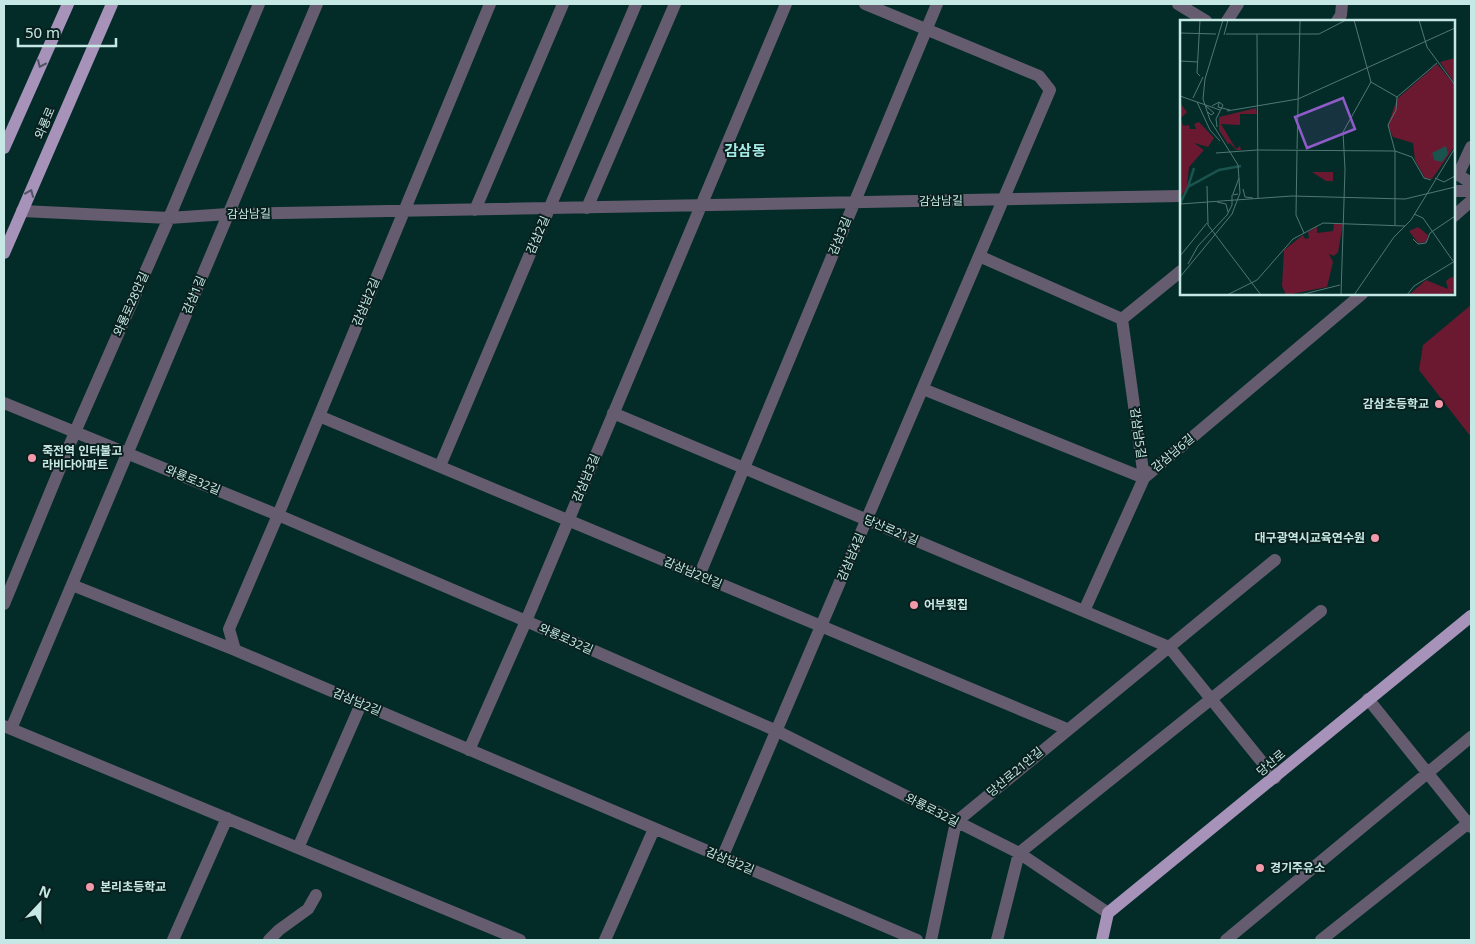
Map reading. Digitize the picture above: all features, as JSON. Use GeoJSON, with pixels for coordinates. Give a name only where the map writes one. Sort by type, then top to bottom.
{"type":"FeatureCollection","features":[{"type":"Feature","properties":{"kind":"main road"},"geometry":{"type":"LineString","coordinates":[[4,148],[68,4]]}},
{"type":"Feature","properties":{"kind":"main road","name":"와룡로"},"geometry":{"type":"LineString","coordinates":[[4,253],[112,4]]}},
{"type":"Feature","properties":{"kind":"main road","name":"당산로"},"geometry":{"type":"LineString","coordinates":[[1108,914],[1471,616]]}},
{"type":"Feature","properties":{"kind":"main road"},"geometry":{"type":"LineString","coordinates":[[1102,940],[1108,914]]}},
{"type":"Feature","properties":{"kind":"street","name":"와룡로28안길"},"geometry":{"type":"LineString","coordinates":[[4,604],[75,432],[169,218],[259,4]]}},
{"type":"Feature","properties":{"kind":"street","name":"감삼1길"},"geometry":{"type":"LineString","coordinates":[[7,728],[72,585],[317,4]]}},
{"type":"Feature","properties":{"kind":"street","name":"감삼남2길"},"geometry":{"type":"LineString","coordinates":[[490,4],[229,629],[235,650],[917,940]]}},
{"type":"Feature","properties":{"kind":"street"},"geometry":{"type":"LineString","coordinates":[[475,210],[563,4]]}},
{"type":"Feature","properties":{"kind":"street","name":"감삼2길"},"geometry":{"type":"LineString","coordinates":[[440,466],[636,4]]}},
{"type":"Feature","properties":{"kind":"street"},"geometry":{"type":"LineString","coordinates":[[587,208],[675,4]]}},
{"type":"Feature","properties":{"kind":"street"},"geometry":{"type":"LineString","coordinates":[[701,206],[786,4]]}},
{"type":"Feature","properties":{"kind":"street"},"geometry":{"type":"LineString","coordinates":[[865,4],[926,29]]}},
{"type":"Feature","properties":{"kind":"street","name":"감삼3길"},"geometry":{"type":"LineString","coordinates":[[699,576],[937,4]]}},
{"type":"Feature","properties":{"kind":"street"},"geometry":{"type":"LineString","coordinates":[[1178,4],[1204,20]]}},
{"type":"Feature","properties":{"kind":"street"},"geometry":{"type":"LineString","coordinates":[[1228,20],[1238,4]]}},
{"type":"Feature","properties":{"kind":"street"},"geometry":{"type":"LineString","coordinates":[[1338,20],[1341,15],[1342,4]]}},
{"type":"Feature","properties":{"kind":"street","name":"감삼남4길"},"geometry":{"type":"LineString","coordinates":[[722,858],[1050,90],[1039,76],[926,29]]}},
{"type":"Feature","properties":{"kind":"street"},"geometry":{"type":"LineString","coordinates":[[1471,147],[1456,174],[1471,183]]}},
{"type":"Feature","properties":{"kind":"street"},"geometry":{"type":"LineString","coordinates":[[1455,191],[1471,191]]}},
{"type":"Feature","properties":{"kind":"street","name":"감삼남길"},"geometry":{"type":"LineString","coordinates":[[22,211],[169,218],[228,214],[1180,196]]}},
{"type":"Feature","properties":{"kind":"street"},"geometry":{"type":"LineString","coordinates":[[1455,215],[1471,201]]}},
{"type":"Feature","properties":{"kind":"street","name":"감삼남3길"},"geometry":{"type":"LineString","coordinates":[[469,750],[526,621],[701,206]]}},
{"type":"Feature","properties":{"kind":"street"},"geometry":{"type":"LineString","coordinates":[[979,256],[1122,319],[1180,272]]}},
{"type":"Feature","properties":{"kind":"street","name":"감삼남6길"},"geometry":{"type":"LineString","coordinates":[[923,389],[1144,478],[1361,295]]}},
{"type":"Feature","properties":{"kind":"street","name":"감삼남5길"},"geometry":{"type":"LineString","coordinates":[[1122,319],[1144,478]]}},
{"type":"Feature","properties":{"kind":"street","name":"와룡로32길"},"geometry":{"type":"LineString","coordinates":[[4,403],[278,515],[777,731],[1018,854],[1108,914]]}},
{"type":"Feature","properties":{"kind":"street","name":"당산로21길"},"geometry":{"type":"LineString","coordinates":[[613,413],[1169,647],[1275,778]]}},
{"type":"Feature","properties":{"kind":"street","name":"감삼남2안길"},"geometry":{"type":"LineString","coordinates":[[319,416],[1067,729]]}},
{"type":"Feature","properties":{"kind":"street"},"geometry":{"type":"LineString","coordinates":[[1084,611],[1144,478]]}},
{"type":"Feature","properties":{"kind":"street"},"geometry":{"type":"LineString","coordinates":[[1169,647],[1275,560]]}},
{"type":"Feature","properties":{"kind":"street"},"geometry":{"type":"LineString","coordinates":[[72,585],[235,650]]}},
{"type":"Feature","properties":{"kind":"street"},"geometry":{"type":"LineString","coordinates":[[997,940],[1018,854],[1322,611]]}},
{"type":"Feature","properties":{"kind":"street","name":"당산로21안길"},"geometry":{"type":"LineString","coordinates":[[956,822],[1169,647]]}},
{"type":"Feature","properties":{"kind":"street"},"geometry":{"type":"LineString","coordinates":[[1321,940],[1470,824],[1368,699]]}},
{"type":"Feature","properties":{"kind":"street"},"geometry":{"type":"LineString","coordinates":[[298,848],[361,704]]}},
{"type":"Feature","properties":{"kind":"street"},"geometry":{"type":"LineString","coordinates":[[7,728],[520,940]]}},
{"type":"Feature","properties":{"kind":"street"},"geometry":{"type":"LineString","coordinates":[[1226,940],[1471,737]]}},
{"type":"Feature","properties":{"kind":"street"},"geometry":{"type":"LineString","coordinates":[[173,940],[227,818]]}},
{"type":"Feature","properties":{"kind":"street"},"geometry":{"type":"LineString","coordinates":[[931,940],[956,822]]}},
{"type":"Feature","properties":{"kind":"street"},"geometry":{"type":"LineString","coordinates":[[605,940],[654,829]]}},
{"type":"Feature","properties":{"kind":"street"},"geometry":{"type":"LineString","coordinates":[[269,940],[279,930],[308,909],[316,895]]}},
{"type":"Feature","properties":{"kind":"shaded area"},"geometry":{"type":"Polygon","coordinates":[[[1471,305],[1471,437],[1419,370],[1423,345],[1471,305]]]}},
{"type":"Feature","properties":{"kind":"place","name":"감삼초등학교"},"geometry":{"type":"Point","coordinates":[1439,404]}},
{"type":"Feature","properties":{"kind":"place","name":"죽전역 인터불고 라비다아파트"},"geometry":{"type":"Point","coordinates":[32,458]}},
{"type":"Feature","properties":{"kind":"place","name":"대구광역시교육연수원"},"geometry":{"type":"Point","coordinates":[1375,538]}},
{"type":"Feature","properties":{"kind":"place","name":"어부횟집"},"geometry":{"type":"Point","coordinates":[914,605]}},
{"type":"Feature","properties":{"kind":"place","name":"경기주유소"},"geometry":{"type":"Point","coordinates":[1260,868]}},
{"type":"Feature","properties":{"kind":"place","name":"본리초등학교"},"geometry":{"type":"Point","coordinates":[90,887]}},
{"type":"Feature","properties":{"kind":"district","name":"감삼동"},"geometry":{"type":"Point","coordinates":[745,151]}}]}
